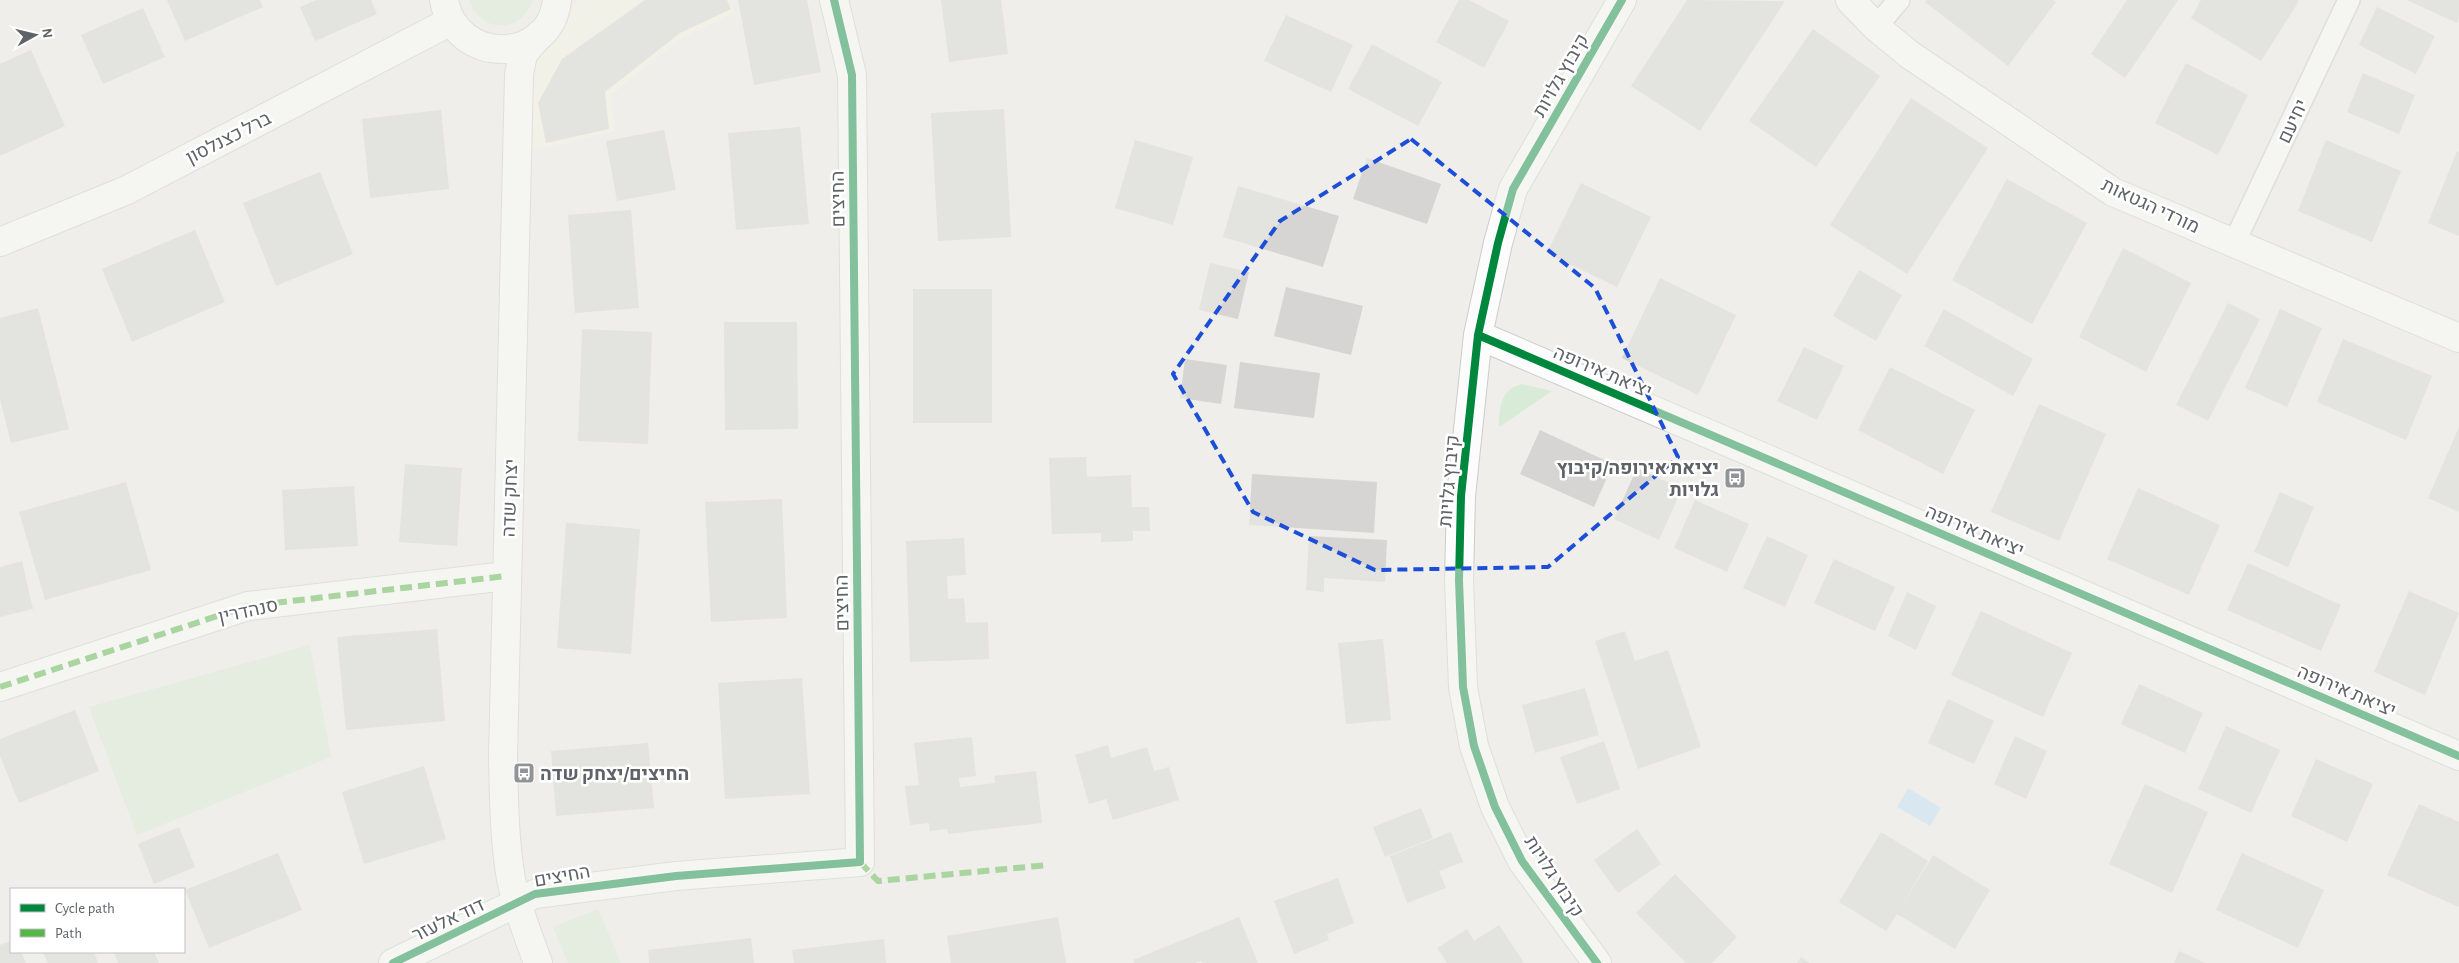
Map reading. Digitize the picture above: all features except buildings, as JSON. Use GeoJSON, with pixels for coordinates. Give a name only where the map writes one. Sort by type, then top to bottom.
{"type":"FeatureCollection","features":[{"type":"Feature","properties":{"kind":"street","name":"יצחק שדה"},"geometry":{"type":"LineString","coordinates":[[538,963],[517,904],[506,834],[503,757],[506,576],[519,75],[524,54],[551,21],[557,0]]}},
{"type":"Feature","properties":{"kind":"street","name":"החיצים"},"geometry":{"type":"LineString","coordinates":[[517,904],[535,894],[556,890],[676,876],[860,862],[852,75],[834,0]]}},
{"type":"Feature","properties":{"kind":"street","name":"קיבוץ גלויות"},"geometry":{"type":"LineString","coordinates":[[1596,963],[1522,861],[1495,807],[1474,746],[1463,686],[1458,580],[1461,496],[1478,335],[1498,243],[1514,189],[1622,0]]}},
{"type":"Feature","properties":{"kind":"street","name":"מורדי הגטאות"},"geometry":{"type":"LineString","coordinates":[[1850,0],[1876,27],[1910,55],[2112,192],[2459,338]]}},
{"type":"Feature","properties":{"kind":"street"},"geometry":{"type":"LineString","coordinates":[[448,11],[454,28],[468,40],[486,48],[505,50],[523,46],[540,35]]}},
{"type":"Feature","properties":{"kind":"street","name":"ברל כצנלסון"},"geometry":{"type":"LineString","coordinates":[[0,242],[127,190],[448,11]]}},
{"type":"Feature","properties":{"kind":"street","name":"יציאת אירופה"},"geometry":{"type":"LineString","coordinates":[[1478,335],[2459,756]]}},
{"type":"Feature","properties":{"kind":"street","name":"סנהדרין"},"geometry":{"type":"LineString","coordinates":[[0,687],[248,606],[506,576]]}},
{"type":"Feature","properties":{"kind":"street","name":"דוד אלעזר"},"geometry":{"type":"LineString","coordinates":[[393,963],[517,904]]}},
{"type":"Feature","properties":{"kind":"lane"},"geometry":{"type":"LineString","coordinates":[[1876,27],[1899,0]]}},
{"type":"Feature","properties":{"kind":"lane","name":"יחיעם"},"geometry":{"type":"LineString","coordinates":[[2234,243],[2349,0]]}},
{"type":"Feature","properties":{"kind":"highlighted area"},"geometry":{"type":"Polygon","coordinates":[[[1411,139],[1595,288],[1678,457],[1548,567],[1375,570],[1253,512],[1173,374],[1280,221],[1411,139]]]}},
{"type":"Feature","properties":{"kind":"shaded area"},"geometry":{"type":"Polygon","coordinates":[[[578,0],[730,0],[735,13],[682,38],[611,95],[615,131],[534,150],[529,105],[532,62],[546,44],[560,36],[578,0]]]}},
{"type":"Feature","properties":{"kind":"green space"},"geometry":{"type":"Polygon","coordinates":[[[469,0],[533,0],[520,19],[511,24],[501,26],[491,24],[482,19],[469,0]]]}},
{"type":"Feature","properties":{"kind":"green space"},"geometry":{"type":"Polygon","coordinates":[[[1522,384],[1552,391],[1499,427],[1501,406],[1505,395],[1515,386],[1522,384]]]}},
{"type":"Feature","properties":{"kind":"green space"},"geometry":{"type":"Polygon","coordinates":[[[310,645],[331,757],[137,835],[89,707],[310,645]]]}},
{"type":"Feature","properties":{"kind":"green space"},"geometry":{"type":"Polygon","coordinates":[[[598,909],[621,963],[568,963],[553,927],[598,909]]]}},
{"type":"Feature","properties":{"kind":"water"},"geometry":{"type":"Polygon","coordinates":[[[1908,788],[1941,808],[1930,826],[1897,807],[1908,788]]]}},
{"type":"Feature","properties":{"kind":"marked path"},"geometry":{"type":"LineString","coordinates":[[0,687],[248,606],[506,576]]}},
{"type":"Feature","properties":{"kind":"marked path"},"geometry":{"type":"LineString","coordinates":[[860,862],[878,881],[1048,865]]}},
{"type":"Feature","properties":{"kind":"cycle path"},"geometry":{"type":"LineString","coordinates":[[393,963],[535,894],[676,876],[860,862],[852,75],[834,0]]}},
{"type":"Feature","properties":{"kind":"cycle path"},"geometry":{"type":"LineString","coordinates":[[1597,963],[1522,861],[1495,807],[1474,746],[1463,687],[1459,580],[1461,496],[1478,335],[1498,243],[1513,189],[1622,0]]}},
{"type":"Feature","properties":{"kind":"cycle path"},"geometry":{"type":"LineString","coordinates":[[1478,335],[2459,756]]}},
{"type":"Feature","properties":{"kind":"place","name":"יציאת אירופה/קיבוץ גלויות"},"geometry":{"type":"Point","coordinates":[1735,478]}},
{"type":"Feature","properties":{"kind":"place","name":"החיצים/יצחק שדה"},"geometry":{"type":"Point","coordinates":[524,773]}}]}
